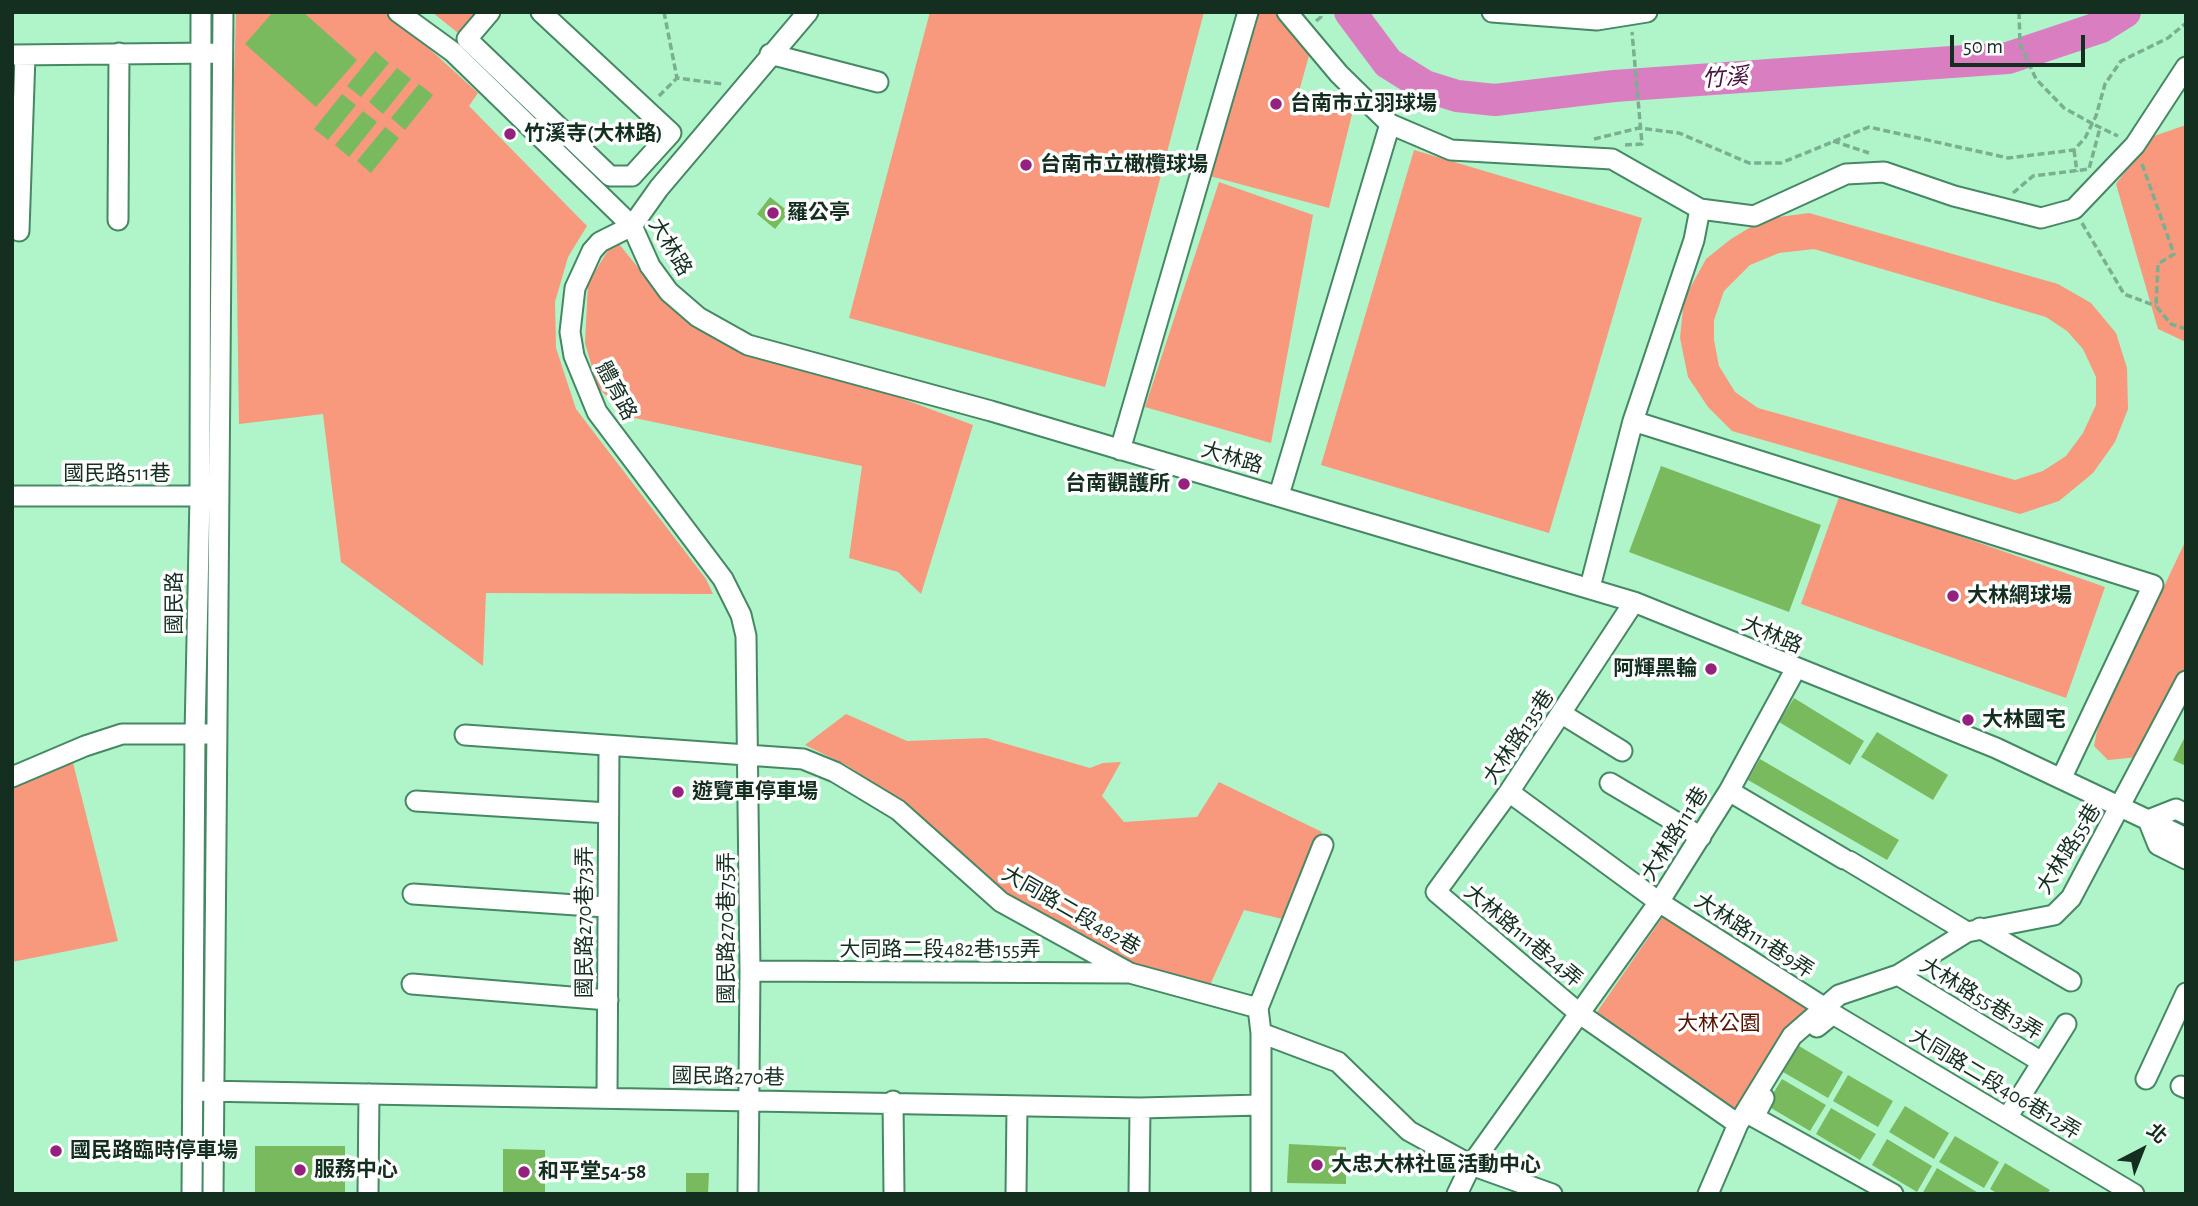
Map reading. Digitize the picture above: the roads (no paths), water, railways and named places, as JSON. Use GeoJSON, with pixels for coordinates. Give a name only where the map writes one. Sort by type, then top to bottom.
{"type":"FeatureCollection","features":[{"type":"Feature","properties":{"kind":"street","name":"國民路"},"geometry":{"type":"LineString","coordinates":[[192,1194],[195,734],[200,497],[201,12]]}},
{"type":"Feature","properties":{"kind":"street"},"geometry":{"type":"LineString","coordinates":[[214,1194],[223,12]]}},
{"type":"Feature","properties":{"kind":"street","name":"大林路"},"geometry":{"type":"LineString","coordinates":[[398,12],[460,46],[632,226],[650,267],[669,292],[698,317],[748,345],[1279,495],[1634,602],[2062,777],[2186,838]]}},
{"type":"Feature","properties":{"kind":"street"},"geometry":{"type":"LineString","coordinates":[[490,12],[460,46],[610,176],[632,176],[671,133],[541,12]]}},
{"type":"Feature","properties":{"kind":"street","name":"體育路"},"geometry":{"type":"LineString","coordinates":[[749,756],[746,636],[733,596],[712,562],[608,428],[584,386],[574,356],[570,332],[575,288],[585,265],[600,242],[632,226],[659,188],[808,12]]}},
{"type":"Feature","properties":{"kind":"street"},"geometry":{"type":"LineString","coordinates":[[1120,450],[1248,12]]}},
{"type":"Feature","properties":{"kind":"street"},"geometry":{"type":"LineString","coordinates":[[1287,12],[1339,74],[1390,124],[1451,150],[1612,159],[1700,209],[1754,216],[1846,174],[1884,172],[1954,195],[2041,218],[2074,209],[2135,145],[2186,67]]}},
{"type":"Feature","properties":{"kind":"street"},"geometry":{"type":"LineString","coordinates":[[1492,12],[1597,20],[1647,12]]}},
{"type":"Feature","properties":{"kind":"street"},"geometry":{"type":"LineString","coordinates":[[118,220],[119,53]]}},
{"type":"Feature","properties":{"kind":"street"},"geometry":{"type":"LineString","coordinates":[[19,231],[19,55],[223,53]]}},
{"type":"Feature","properties":{"kind":"street"},"geometry":{"type":"LineString","coordinates":[[770,54],[878,82]]}},
{"type":"Feature","properties":{"kind":"street"},"geometry":{"type":"LineString","coordinates":[[1279,495],[1390,124]]}},
{"type":"Feature","properties":{"kind":"street"},"geometry":{"type":"LineString","coordinates":[[1590,587],[1633,421],[1693,240],[1700,209]]}},
{"type":"Feature","properties":{"kind":"street"},"geometry":{"type":"LineString","coordinates":[[1633,421],[2152,586],[2062,777]]}},
{"type":"Feature","properties":{"kind":"street","name":"國民路511巷"},"geometry":{"type":"LineString","coordinates":[[12,496],[221,496]]}},
{"type":"Feature","properties":{"kind":"street","name":"大林路135巷"},"geometry":{"type":"LineString","coordinates":[[1436,892],[1509,792],[1634,602]]}},
{"type":"Feature","properties":{"kind":"street","name":"大林路111巷"},"geometry":{"type":"LineString","coordinates":[[1471,1165],[1659,902],[1729,791],[1795,670]]}},
{"type":"Feature","properties":{"kind":"street","name":"大林路55巷"},"geometry":{"type":"LineString","coordinates":[[1708,1194],[1746,1120],[1798,1041],[1829,1011],[1839,995],[1898,975],[1974,930],[2054,915],[2071,898],[2186,681]]}},
{"type":"Feature","properties":{"kind":"street"},"geometry":{"type":"LineString","coordinates":[[1562,714],[1622,751]]}},
{"type":"Feature","properties":{"kind":"street"},"geometry":{"type":"LineString","coordinates":[[12,777],[122,734],[218,734]]}},
{"type":"Feature","properties":{"kind":"street","name":"大同路二段482巷"},"geometry":{"type":"LineString","coordinates":[[465,735],[803,759],[864,787],[898,810],[1001,902],[1130,974],[1258,1008]]}},
{"type":"Feature","properties":{"kind":"street","name":"國民路270巷73弄"},"geometry":{"type":"LineString","coordinates":[[607,1098],[609,747]]}},
{"type":"Feature","properties":{"kind":"street","name":"國民路270巷75弄"},"geometry":{"type":"LineString","coordinates":[[748,1194],[749,756]]}},
{"type":"Feature","properties":{"kind":"street"},"geometry":{"type":"LineString","coordinates":[[1610,783],[1701,837]]}},
{"type":"Feature","properties":{"kind":"street"},"geometry":{"type":"LineString","coordinates":[[1729,791],[1847,860],[2071,981]]}},
{"type":"Feature","properties":{"kind":"street","name":"大林路111巷9弄"},"geometry":{"type":"LineString","coordinates":[[1509,792],[1659,902],[1829,1011]]}},
{"type":"Feature","properties":{"kind":"street"},"geometry":{"type":"LineString","coordinates":[[416,801],[608,813]]}},
{"type":"Feature","properties":{"kind":"street"},"geometry":{"type":"LineString","coordinates":[[2186,814],[2176,809],[2148,820],[2158,845],[2186,859]]}},
{"type":"Feature","properties":{"kind":"street"},"geometry":{"type":"LineString","coordinates":[[1261,1194],[1261,1033],[1258,1008],[1324,845]]}},
{"type":"Feature","properties":{"kind":"street","name":"大林路111巷24弄"},"geometry":{"type":"LineString","coordinates":[[1436,892],[1580,1014],[1746,1120],[1893,1194]]}},
{"type":"Feature","properties":{"kind":"street"},"geometry":{"type":"LineString","coordinates":[[413,894],[606,907]]}},
{"type":"Feature","properties":{"kind":"street","name":"大同路二段482巷155弄"},"geometry":{"type":"LineString","coordinates":[[750,971],[1130,974]]}},
{"type":"Feature","properties":{"kind":"street"},"geometry":{"type":"LineString","coordinates":[[195,975],[216,976]]}},
{"type":"Feature","properties":{"kind":"street","name":"大林路55巷13弄"},"geometry":{"type":"LineString","coordinates":[[1898,975],[2040,1062]]}},
{"type":"Feature","properties":{"kind":"street"},"geometry":{"type":"LineString","coordinates":[[412,984],[608,1000]]}},
{"type":"Feature","properties":{"kind":"street"},"geometry":{"type":"LineString","coordinates":[[2146,1079],[2186,993]]}},
{"type":"Feature","properties":{"kind":"street","name":"大同路二段406巷12弄"},"geometry":{"type":"LineString","coordinates":[[1829,1011],[2134,1194]]}},
{"type":"Feature","properties":{"kind":"street"},"geometry":{"type":"LineString","coordinates":[[2007,1118],[2066,1024]]}},
{"type":"Feature","properties":{"kind":"street"},"geometry":{"type":"LineString","coordinates":[[1261,1033],[1338,1062],[1409,1130],[1471,1165],[1552,1194]]}},
{"type":"Feature","properties":{"kind":"street","name":"國民路270巷"},"geometry":{"type":"LineString","coordinates":[[194,1091],[893,1101],[1140,1108],[1260,1105]]}},
{"type":"Feature","properties":{"kind":"street"},"geometry":{"type":"LineString","coordinates":[[368,1194],[369,1094]]}},
{"type":"Feature","properties":{"kind":"street"},"geometry":{"type":"LineString","coordinates":[[893,1101],[894,1194]]}},
{"type":"Feature","properties":{"kind":"street"},"geometry":{"type":"LineString","coordinates":[[1016,1194],[1017,1105]]}},
{"type":"Feature","properties":{"kind":"street"},"geometry":{"type":"LineString","coordinates":[[1139,1194],[1140,1108]]}},
{"type":"Feature","properties":{"kind":"street"},"geometry":{"type":"LineString","coordinates":[[1457,1194],[1471,1165]]}},
{"type":"Feature","properties":{"kind":"waterway","name":"竹溪"},"geometry":{"type":"LineString","coordinates":[[1350,12],[1388,63],[1425,86],[1457,96],[1495,100],[1614,86],[2008,58],[2101,27],[2125,12]]}},
{"type":"Feature","properties":{"kind":"place","name":"台南市立羽球場"},"geometry":{"type":"Point","coordinates":[1276,104]}},
{"type":"Feature","properties":{"kind":"place","name":"竹溪寺(大林路)"},"geometry":{"type":"Point","coordinates":[510,134]}},
{"type":"Feature","properties":{"kind":"place","name":"台南市立橄欖球場"},"geometry":{"type":"Point","coordinates":[1026,165]}},
{"type":"Feature","properties":{"kind":"place","name":"羅公亭"},"geometry":{"type":"Point","coordinates":[773,213]}},
{"type":"Feature","properties":{"kind":"place","name":"台南觀護所"},"geometry":{"type":"Point","coordinates":[1184,484]}},
{"type":"Feature","properties":{"kind":"place","name":"大林網球場"},"geometry":{"type":"Point","coordinates":[1953,596]}},
{"type":"Feature","properties":{"kind":"place","name":"阿輝黑輪"},"geometry":{"type":"Point","coordinates":[1711,669]}},
{"type":"Feature","properties":{"kind":"place","name":"大林國宅"},"geometry":{"type":"Point","coordinates":[1968,720]}},
{"type":"Feature","properties":{"kind":"place","name":"遊覽車停車場"},"geometry":{"type":"Point","coordinates":[678,792]}},
{"type":"Feature","properties":{"kind":"place","name":"國民路臨時停車場"},"geometry":{"type":"Point","coordinates":[56,1151]}},
{"type":"Feature","properties":{"kind":"place","name":"大忠大林社區活動中心"},"geometry":{"type":"Point","coordinates":[1317,1165]}},
{"type":"Feature","properties":{"kind":"place","name":"服務中心"},"geometry":{"type":"Point","coordinates":[300,1170]}},
{"type":"Feature","properties":{"kind":"place","name":"和平堂54-58"},"geometry":{"type":"Point","coordinates":[524,1172]}},
{"type":"Feature","properties":{"kind":"park label","name":"大林公園"},"geometry":{"type":"Point","coordinates":[1719,1024]}}]}
